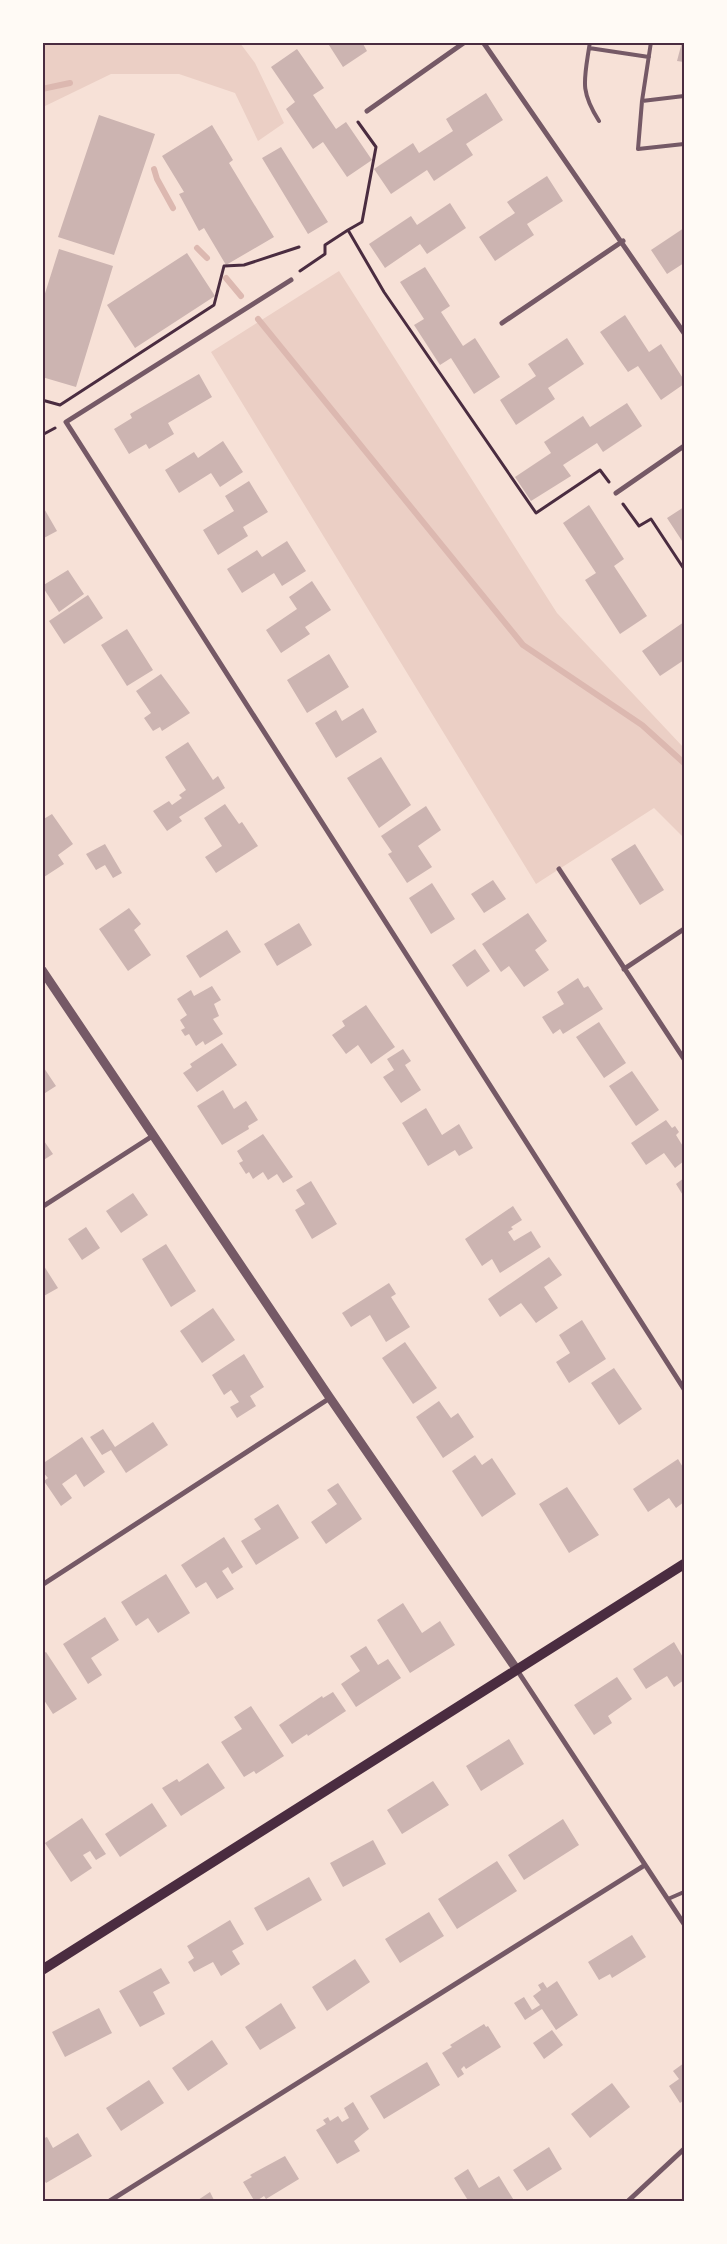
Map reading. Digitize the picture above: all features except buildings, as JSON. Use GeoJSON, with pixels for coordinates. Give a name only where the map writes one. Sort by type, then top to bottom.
{"type":"FeatureCollection","features":[{"type":"Feature","properties":{"kind":"main road"},"geometry":{"type":"LineString","coordinates":[[42,1970],[684,1564]]}},
{"type":"Feature","properties":{"kind":"street"},"geometry":{"type":"LineString","coordinates":[[367,111],[465,42]]}},
{"type":"Feature","properties":{"kind":"street"},"geometry":{"type":"LineString","coordinates":[[483,42],[623,242],[684,333]]}},
{"type":"Feature","properties":{"kind":"street"},"geometry":{"type":"LineString","coordinates":[[502,323],[623,242]]}},
{"type":"Feature","properties":{"kind":"street"},"geometry":{"type":"LineString","coordinates":[[291,280],[66,422],[684,1389]]}},
{"type":"Feature","properties":{"kind":"street"},"geometry":{"type":"LineString","coordinates":[[616,493],[684,446]]}},
{"type":"Feature","properties":{"kind":"street"},"geometry":{"type":"LineString","coordinates":[[559,870],[684,1059]]}},
{"type":"Feature","properties":{"kind":"street"},"geometry":{"type":"LineString","coordinates":[[624,969],[684,929]]}},
{"type":"Feature","properties":{"kind":"street"},"geometry":{"type":"LineString","coordinates":[[42,970],[330,1398],[517,1670],[684,1924]]}},
{"type":"Feature","properties":{"kind":"street"},"geometry":{"type":"LineString","coordinates":[[42,1207],[154,1135]]}},
{"type":"Feature","properties":{"kind":"street"},"geometry":{"type":"LineString","coordinates":[[42,1585],[330,1398]]}},
{"type":"Feature","properties":{"kind":"street"},"geometry":{"type":"LineString","coordinates":[[108,2202],[645,1865]]}},
{"type":"Feature","properties":{"kind":"street"},"geometry":{"type":"LineString","coordinates":[[627,2202],[684,2149]]}},
{"type":"Feature","properties":{"kind":"lane"},"geometry":{"type":"LineString","coordinates":[[651,42],[642,101],[638,150],[684,144]]}},
{"type":"Feature","properties":{"kind":"lane"},"geometry":{"type":"LineString","coordinates":[[599,121],[587,102],[583,83],[589,45],[649,57]]}},
{"type":"Feature","properties":{"kind":"lane"},"geometry":{"type":"LineString","coordinates":[[642,101],[684,96]]}},
{"type":"Feature","properties":{"kind":"lane"},"geometry":{"type":"LineString","coordinates":[[668,1899],[684,1892]]}},
{"type":"Feature","properties":{"kind":"path"},"geometry":{"type":"LineString","coordinates":[[291,280],[297,273],[325,254],[325,245],[362,222],[376,147],[356,119],[367,111]]}},
{"type":"Feature","properties":{"kind":"path"},"geometry":{"type":"LineString","coordinates":[[348,230],[384,292],[536,513],[600,470],[639,526],[651,519],[684,569]]}},
{"type":"Feature","properties":{"kind":"path"},"geometry":{"type":"LineString","coordinates":[[42,400],[60,405],[214,305],[224,266],[244,265],[299,247]]}},
{"type":"Feature","properties":{"kind":"shaded area"},"geometry":{"type":"Polygon","coordinates":[[[43,42],[240,43],[255,63],[284,123],[258,141],[235,93],[179,74],[111,74],[43,107],[43,42]]]}},
{"type":"Feature","properties":{"kind":"shaded area"},"geometry":{"type":"Polygon","coordinates":[[[339,271],[557,613],[684,748],[684,838],[654,808],[536,884],[211,352],[339,271]]]}},
{"type":"Feature","properties":{"kind":"waterway"},"geometry":{"type":"LineString","coordinates":[[42,89],[70,83]]}},
{"type":"Feature","properties":{"kind":"waterway"},"geometry":{"type":"LineString","coordinates":[[154,169],[157,179],[173,208]]}},
{"type":"Feature","properties":{"kind":"waterway"},"geometry":{"type":"LineString","coordinates":[[197,248],[207,258]]}},
{"type":"Feature","properties":{"kind":"waterway"},"geometry":{"type":"LineString","coordinates":[[226,278],[241,296]]}},
{"type":"Feature","properties":{"kind":"waterway"},"geometry":{"type":"LineString","coordinates":[[258,319],[523,645],[642,725],[684,763]]}}]}
